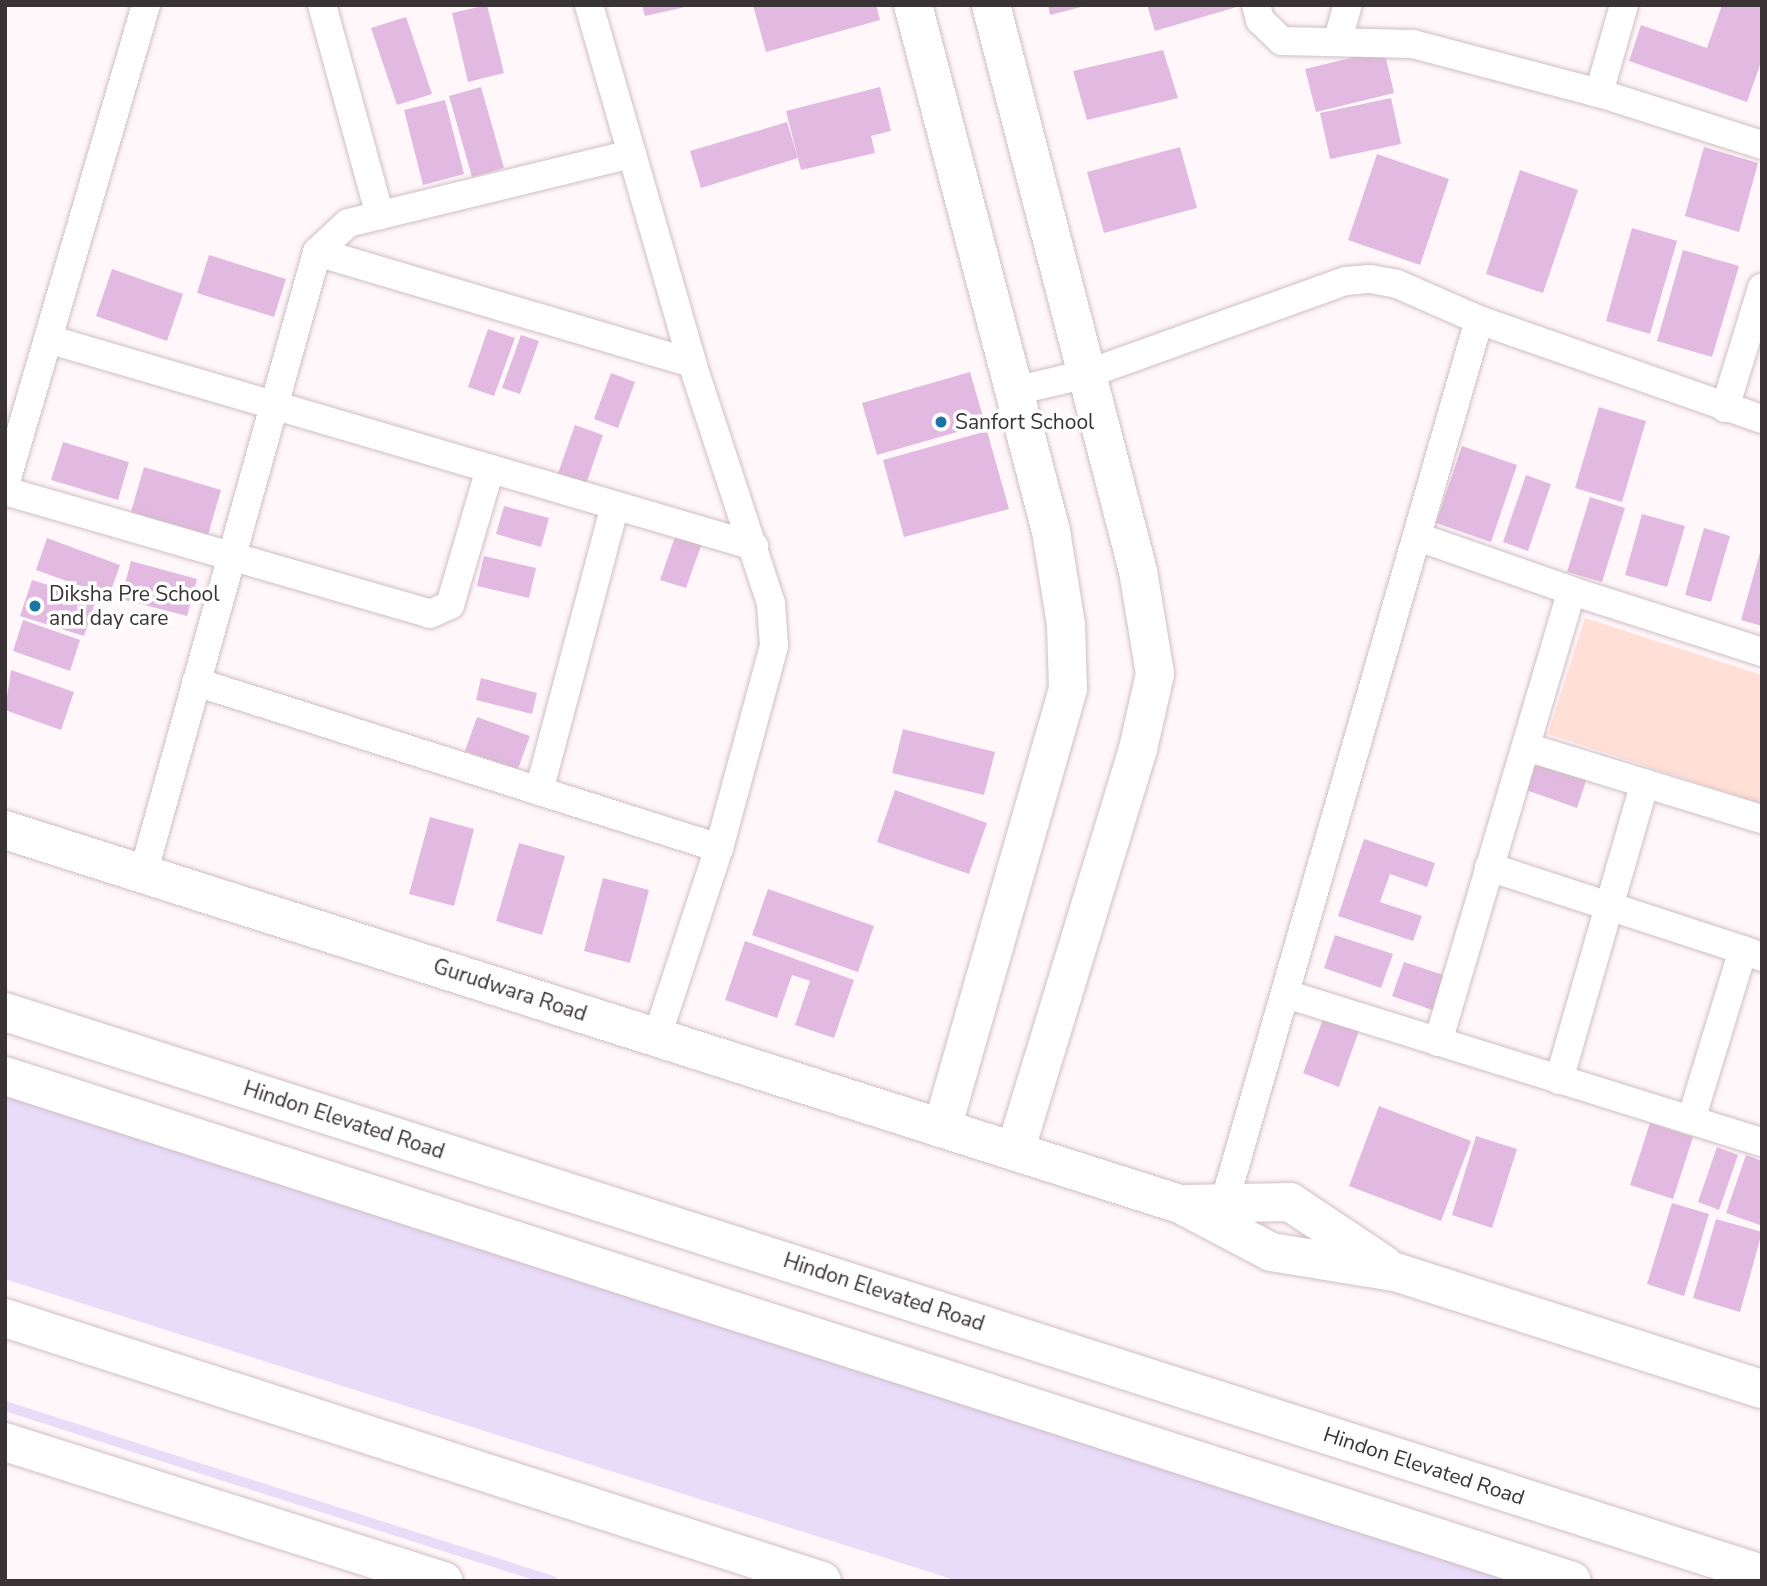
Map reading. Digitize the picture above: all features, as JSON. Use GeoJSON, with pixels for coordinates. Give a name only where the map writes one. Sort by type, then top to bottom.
{"type":"FeatureCollection","features":[{"type":"Feature","properties":{"kind":"main road"},"geometry":{"type":"LineString","coordinates":[[913,5],[1051,531],[1066,625],[1068,689],[942,1128]]}},
{"type":"Feature","properties":{"kind":"main road"},"geometry":{"type":"LineString","coordinates":[[991,5],[1138,571],[1155,674],[1138,749],[1015,1152]]}},
{"type":"Feature","properties":{"kind":"main road","name":"Gurudwara Road"},"geometry":{"type":"LineString","coordinates":[[5,830],[1180,1204]]}},
{"type":"Feature","properties":{"kind":"main road","name":"Hindon Elevated Road"},"geometry":{"type":"LineString","coordinates":[[5,1012],[1762,1574]]}},
{"type":"Feature","properties":{"kind":"main road"},"geometry":{"type":"LineString","coordinates":[[5,1076],[1572,1581]]}},
{"type":"Feature","properties":{"kind":"main road"},"geometry":{"type":"LineString","coordinates":[[1180,1204],[1290,1202],[1395,1272]]}},
{"type":"Feature","properties":{"kind":"main road"},"geometry":{"type":"LineString","coordinates":[[1180,1204],[1271,1252],[1395,1272],[1762,1389]]}},
{"type":"Feature","properties":{"kind":"main road"},"geometry":{"type":"LineString","coordinates":[[5,1318],[822,1581]]}},
{"type":"Feature","properties":{"kind":"main road"},"geometry":{"type":"LineString","coordinates":[[5,1442],[444,1581]]}},
{"type":"Feature","properties":{"kind":"street"},"geometry":{"type":"LineString","coordinates":[[5,485],[146,5]]}},
{"type":"Feature","properties":{"kind":"street"},"geometry":{"type":"LineString","coordinates":[[322,5],[380,215]]}},
{"type":"Feature","properties":{"kind":"street"},"geometry":{"type":"LineString","coordinates":[[589,5],[692,363],[771,603],[774,646],[719,848],[657,1037]]}},
{"type":"Feature","properties":{"kind":"street"},"geometry":{"type":"LineString","coordinates":[[1256,5],[1261,20],[1282,41],[1338,39],[1413,44],[1599,93],[1762,145]]}},
{"type":"Feature","properties":{"kind":"street"},"geometry":{"type":"LineString","coordinates":[[1338,39],[1348,5]]}},
{"type":"Feature","properties":{"kind":"street"},"geometry":{"type":"LineString","coordinates":[[1599,93],[1624,5]]}},
{"type":"Feature","properties":{"kind":"street"},"geometry":{"type":"LineString","coordinates":[[143,874],[317,252],[348,223],[632,154]]}},
{"type":"Feature","properties":{"kind":"street"},"geometry":{"type":"LineString","coordinates":[[317,252],[692,363]]}},
{"type":"Feature","properties":{"kind":"street"},"geometry":{"type":"LineString","coordinates":[[1014,391],[1087,374],[1346,281],[1397,284],[1479,320],[1762,419]]}},
{"type":"Feature","properties":{"kind":"street"},"geometry":{"type":"LineString","coordinates":[[1725,408],[1762,288]]}},
{"type":"Feature","properties":{"kind":"street"},"geometry":{"type":"LineString","coordinates":[[1224,1204],[1420,538],[1479,320]]}},
{"type":"Feature","properties":{"kind":"street"},"geometry":{"type":"LineString","coordinates":[[48,339],[754,546]]}},
{"type":"Feature","properties":{"kind":"street"},"geometry":{"type":"LineString","coordinates":[[5,491],[233,553],[430,614],[442,612],[450,605],[490,469]]}},
{"type":"Feature","properties":{"kind":"street"},"geometry":{"type":"LineString","coordinates":[[539,791],[615,506]]}},
{"type":"Feature","properties":{"kind":"street"},"geometry":{"type":"LineString","coordinates":[[1420,538],[1762,652]]}},
{"type":"Feature","properties":{"kind":"street"},"geometry":{"type":"LineString","coordinates":[[1438,1042],[1572,590]]}},
{"type":"Feature","properties":{"kind":"street"},"geometry":{"type":"LineString","coordinates":[[196,682],[719,848]]}},
{"type":"Feature","properties":{"kind":"street"},"geometry":{"type":"LineString","coordinates":[[1526,747],[1762,819]]}},
{"type":"Feature","properties":{"kind":"street"},"geometry":{"type":"LineString","coordinates":[[1559,1080],[1645,783]]}},
{"type":"Feature","properties":{"kind":"street"},"geometry":{"type":"LineString","coordinates":[[1489,867],[1753,954],[1691,1121]]}},
{"type":"Feature","properties":{"kind":"street"},"geometry":{"type":"LineString","coordinates":[[1286,995],[1762,1142]]}},
{"type":"Feature","properties":{"kind":"shaded area"},"geometry":{"type":"Polygon","coordinates":[[[1585,618],[1762,675],[1762,804],[1548,734],[1585,618]]]}},
{"type":"Feature","properties":{"kind":"shaded area"},"geometry":{"type":"Polygon","coordinates":[[[5,1085],[1556,1581],[958,1581],[5,1279],[5,1085]]]}},
{"type":"Feature","properties":{"kind":"building"},"geometry":{"type":"Polygon","coordinates":[[[487,5],[504,73],[468,82],[452,13],[487,5]]]}},
{"type":"Feature","properties":{"kind":"building"},"geometry":{"type":"Polygon","coordinates":[[[642,5],[690,5],[690,6],[645,16],[642,5]]]}},
{"type":"Feature","properties":{"kind":"building"},"geometry":{"type":"Polygon","coordinates":[[[753,5],[876,5],[880,20],[766,52],[753,5]]]}},
{"type":"Feature","properties":{"kind":"building"},"geometry":{"type":"Polygon","coordinates":[[[1048,5],[1085,5],[1085,6],[1050,15],[1048,5]]]}},
{"type":"Feature","properties":{"kind":"building"},"geometry":{"type":"Polygon","coordinates":[[[1147,5],[1240,5],[1240,6],[1155,31],[1147,5]]]}},
{"type":"Feature","properties":{"kind":"building"},"geometry":{"type":"Polygon","coordinates":[[[1722,5],[1762,5],[1762,59],[1747,102],[1629,61],[1641,25],[1707,48],[1722,5]]]}},
{"type":"Feature","properties":{"kind":"building"},"geometry":{"type":"Polygon","coordinates":[[[406,17],[432,94],[397,105],[371,28],[406,17]]]}},
{"type":"Feature","properties":{"kind":"building"},"geometry":{"type":"Polygon","coordinates":[[[1163,50],[1178,98],[1087,120],[1073,71],[1163,50]]]}},
{"type":"Feature","properties":{"kind":"building"},"geometry":{"type":"Polygon","coordinates":[[[1384,50],[1394,93],[1316,112],[1305,69],[1384,50]]]}},
{"type":"Feature","properties":{"kind":"building"},"geometry":{"type":"Polygon","coordinates":[[[481,87],[504,168],[472,177],[449,96],[481,87]]]}},
{"type":"Feature","properties":{"kind":"building"},"geometry":{"type":"Polygon","coordinates":[[[880,87],[891,131],[871,136],[875,153],[801,170],[786,111],[880,87]]]}},
{"type":"Feature","properties":{"kind":"building"},"geometry":{"type":"Polygon","coordinates":[[[1391,98],[1401,144],[1330,159],[1320,113],[1391,98]]]}},
{"type":"Feature","properties":{"kind":"building"},"geometry":{"type":"Polygon","coordinates":[[[445,100],[464,174],[423,185],[404,110],[445,100]]]}},
{"type":"Feature","properties":{"kind":"building"},"geometry":{"type":"Polygon","coordinates":[[[787,122],[798,158],[701,188],[690,151],[787,122]]]}},
{"type":"Feature","properties":{"kind":"building"},"geometry":{"type":"Polygon","coordinates":[[[1180,147],[1197,208],[1104,233],[1087,172],[1180,147]]]}},
{"type":"Feature","properties":{"kind":"building"},"geometry":{"type":"Polygon","coordinates":[[[1704,147],[1758,163],[1739,232],[1685,216],[1704,147]]]}},
{"type":"Feature","properties":{"kind":"building"},"geometry":{"type":"Polygon","coordinates":[[[1377,154],[1449,179],[1420,265],[1348,240],[1377,154]]]}},
{"type":"Feature","properties":{"kind":"building"},"geometry":{"type":"Polygon","coordinates":[[[1520,170],[1578,190],[1543,293],[1486,274],[1520,170]]]}},
{"type":"Feature","properties":{"kind":"building"},"geometry":{"type":"Polygon","coordinates":[[[1632,228],[1677,241],[1650,334],[1606,321],[1632,228]]]}},
{"type":"Feature","properties":{"kind":"building"},"geometry":{"type":"Polygon","coordinates":[[[1683,250],[1739,266],[1712,357],[1657,341],[1683,250]]]}},
{"type":"Feature","properties":{"kind":"building"},"geometry":{"type":"Polygon","coordinates":[[[209,255],[286,279],[274,317],[197,293],[209,255]]]}},
{"type":"Feature","properties":{"kind":"building"},"geometry":{"type":"Polygon","coordinates":[[[112,269],[183,294],[167,341],[96,316],[112,269]]]}},
{"type":"Feature","properties":{"kind":"building"},"geometry":{"type":"Polygon","coordinates":[[[488,329],[515,338],[494,396],[468,387],[488,329]]]}},
{"type":"Feature","properties":{"kind":"building"},"geometry":{"type":"Polygon","coordinates":[[[521,335],[539,341],[520,394],[502,388],[521,335]]]}},
{"type":"Feature","properties":{"kind":"building"},"geometry":{"type":"Polygon","coordinates":[[[970,372],[985,424],[877,455],[862,403],[970,372]]]}},
{"type":"Feature","properties":{"kind":"building"},"geometry":{"type":"Polygon","coordinates":[[[611,373],[635,382],[618,428],[594,419],[611,373]]]}},
{"type":"Feature","properties":{"kind":"building"},"geometry":{"type":"Polygon","coordinates":[[[1599,407],[1646,421],[1622,502],[1575,488],[1599,407]]]}},
{"type":"Feature","properties":{"kind":"building"},"geometry":{"type":"Polygon","coordinates":[[[575,425],[603,435],[584,490],[556,479],[575,425]]]}},
{"type":"Feature","properties":{"kind":"building"},"geometry":{"type":"Polygon","coordinates":[[[987,431],[1009,509],[904,537],[883,460],[987,431]]]}},
{"type":"Feature","properties":{"kind":"building"},"geometry":{"type":"Polygon","coordinates":[[[63,442],[129,462],[118,500],[51,480],[63,442]]]}},
{"type":"Feature","properties":{"kind":"building"},"geometry":{"type":"Polygon","coordinates":[[[1462,446],[1517,465],[1491,542],[1436,523],[1462,446]]]}},
{"type":"Feature","properties":{"kind":"building"},"geometry":{"type":"Polygon","coordinates":[[[144,467],[221,490],[208,535],[131,512],[144,467]]]}},
{"type":"Feature","properties":{"kind":"building"},"geometry":{"type":"Polygon","coordinates":[[[1526,475],[1551,484],[1528,551],[1503,542],[1526,475]]]}},
{"type":"Feature","properties":{"kind":"building"},"geometry":{"type":"Polygon","coordinates":[[[1590,497],[1625,508],[1602,582],[1567,572],[1590,497]]]}},
{"type":"Feature","properties":{"kind":"building"},"geometry":{"type":"Polygon","coordinates":[[[504,506],[549,518],[541,547],[496,534],[504,506]]]}},
{"type":"Feature","properties":{"kind":"building"},"geometry":{"type":"Polygon","coordinates":[[[1642,514],[1685,526],[1667,587],[1625,575],[1642,514]]]}},
{"type":"Feature","properties":{"kind":"building"},"geometry":{"type":"Polygon","coordinates":[[[1704,528],[1730,536],[1711,602],[1685,595],[1704,528]]]}},
{"type":"Feature","properties":{"kind":"building"},"geometry":{"type":"Polygon","coordinates":[[[676,534],[702,543],[686,588],[660,580],[676,534]]]}},
{"type":"Feature","properties":{"kind":"building"},"geometry":{"type":"Polygon","coordinates":[[[47,538],[120,565],[109,596],[36,570],[47,538]]]}},
{"type":"Feature","properties":{"kind":"building"},"geometry":{"type":"Polygon","coordinates":[[[1762,549],[1762,626],[1741,620],[1762,549]]]}},
{"type":"Feature","properties":{"kind":"building"},"geometry":{"type":"Polygon","coordinates":[[[484,556],[536,568],[529,598],[477,586],[484,556]]]}},
{"type":"Feature","properties":{"kind":"building"},"geometry":{"type":"Polygon","coordinates":[[[131,561],[197,579],[187,616],[121,599],[131,561]]]}},
{"type":"Feature","properties":{"kind":"building"},"geometry":{"type":"Polygon","coordinates":[[[32,580],[96,600],[84,636],[20,616],[32,580]]]}},
{"type":"Feature","properties":{"kind":"building"},"geometry":{"type":"Polygon","coordinates":[[[23,620],[80,640],[70,671],[13,651],[23,620]]]}},
{"type":"Feature","properties":{"kind":"building"},"geometry":{"type":"Polygon","coordinates":[[[11,670],[74,692],[61,730],[5,710],[11,670]]]}},
{"type":"Feature","properties":{"kind":"building"},"geometry":{"type":"Polygon","coordinates":[[[481,678],[537,693],[532,714],[476,700],[481,678]]]}},
{"type":"Feature","properties":{"kind":"building"},"geometry":{"type":"Polygon","coordinates":[[[477,717],[530,736],[518,769],[465,751],[477,717]]]}},
{"type":"Feature","properties":{"kind":"building"},"geometry":{"type":"Polygon","coordinates":[[[903,729],[995,752],[984,795],[892,773],[903,729]]]}},
{"type":"Feature","properties":{"kind":"building"},"geometry":{"type":"Polygon","coordinates":[[[1538,755],[1589,772],[1577,808],[1526,790],[1538,755]]]}},
{"type":"Feature","properties":{"kind":"building"},"geometry":{"type":"Polygon","coordinates":[[[895,790],[987,823],[969,874],[877,842],[895,790]]]}},
{"type":"Feature","properties":{"kind":"building"},"geometry":{"type":"Polygon","coordinates":[[[430,817],[474,829],[454,906],[409,894],[430,817]]]}},
{"type":"Feature","properties":{"kind":"building"},"geometry":{"type":"Polygon","coordinates":[[[1364,839],[1435,863],[1427,887],[1390,874],[1380,902],[1422,916],[1413,941],[1338,916],[1364,839]]]}},
{"type":"Feature","properties":{"kind":"building"},"geometry":{"type":"Polygon","coordinates":[[[519,843],[565,856],[542,935],[496,921],[519,843]]]}},
{"type":"Feature","properties":{"kind":"building"},"geometry":{"type":"Polygon","coordinates":[[[603,878],[649,890],[630,963],[584,951],[603,878]]]}},
{"type":"Feature","properties":{"kind":"building"},"geometry":{"type":"Polygon","coordinates":[[[768,889],[874,926],[858,972],[752,935],[768,889]]]}},
{"type":"Feature","properties":{"kind":"building"},"geometry":{"type":"Polygon","coordinates":[[[1335,935],[1393,954],[1381,988],[1324,968],[1335,935]]]}},
{"type":"Feature","properties":{"kind":"building"},"geometry":{"type":"Polygon","coordinates":[[[745,941],[854,980],[834,1038],[795,1025],[810,981],[792,975],[777,1018],[725,1000],[745,941]]]}},
{"type":"Feature","properties":{"kind":"building"},"geometry":{"type":"Polygon","coordinates":[[[1404,962],[1453,978],[1441,1013],[1392,996],[1404,962]]]}},
{"type":"Feature","properties":{"kind":"building"},"geometry":{"type":"Polygon","coordinates":[[[1326,1011],[1361,1025],[1339,1087],[1303,1073],[1326,1011]]]}},
{"type":"Feature","properties":{"kind":"building"},"geometry":{"type":"Polygon","coordinates":[[[1379,1106],[1471,1141],[1441,1221],[1349,1186],[1379,1106]]]}},
{"type":"Feature","properties":{"kind":"building"},"geometry":{"type":"Polygon","coordinates":[[[1650,1123],[1693,1137],[1673,1199],[1630,1185],[1650,1123]]]}},
{"type":"Feature","properties":{"kind":"building"},"geometry":{"type":"Polygon","coordinates":[[[1476,1136],[1517,1149],[1492,1228],[1452,1215],[1476,1136]]]}},
{"type":"Feature","properties":{"kind":"building"},"geometry":{"type":"Polygon","coordinates":[[[1717,1147],[1738,1155],[1719,1210],[1698,1202],[1717,1147]]]}},
{"type":"Feature","properties":{"kind":"building"},"geometry":{"type":"Polygon","coordinates":[[[1746,1155],[1762,1161],[1760,1225],[1726,1213],[1746,1155]]]}},
{"type":"Feature","properties":{"kind":"building"},"geometry":{"type":"Polygon","coordinates":[[[1672,1203],[1709,1214],[1684,1296],[1647,1284],[1672,1203]]]}},
{"type":"Feature","properties":{"kind":"building"},"geometry":{"type":"Polygon","coordinates":[[[1716,1219],[1762,1232],[1740,1312],[1693,1298],[1716,1219]]]}},
{"type":"Feature","properties":{"kind":"waterway"},"geometry":{"type":"LineString","coordinates":[[5,1406],[553,1581]]}},
{"type":"Feature","properties":{"kind":"place","name":"Sanfort School"},"geometry":{"type":"Point","coordinates":[941,422]}},
{"type":"Feature","properties":{"kind":"place","name":"Diksha Pre School and day care"},"geometry":{"type":"Point","coordinates":[35,606]}}]}
